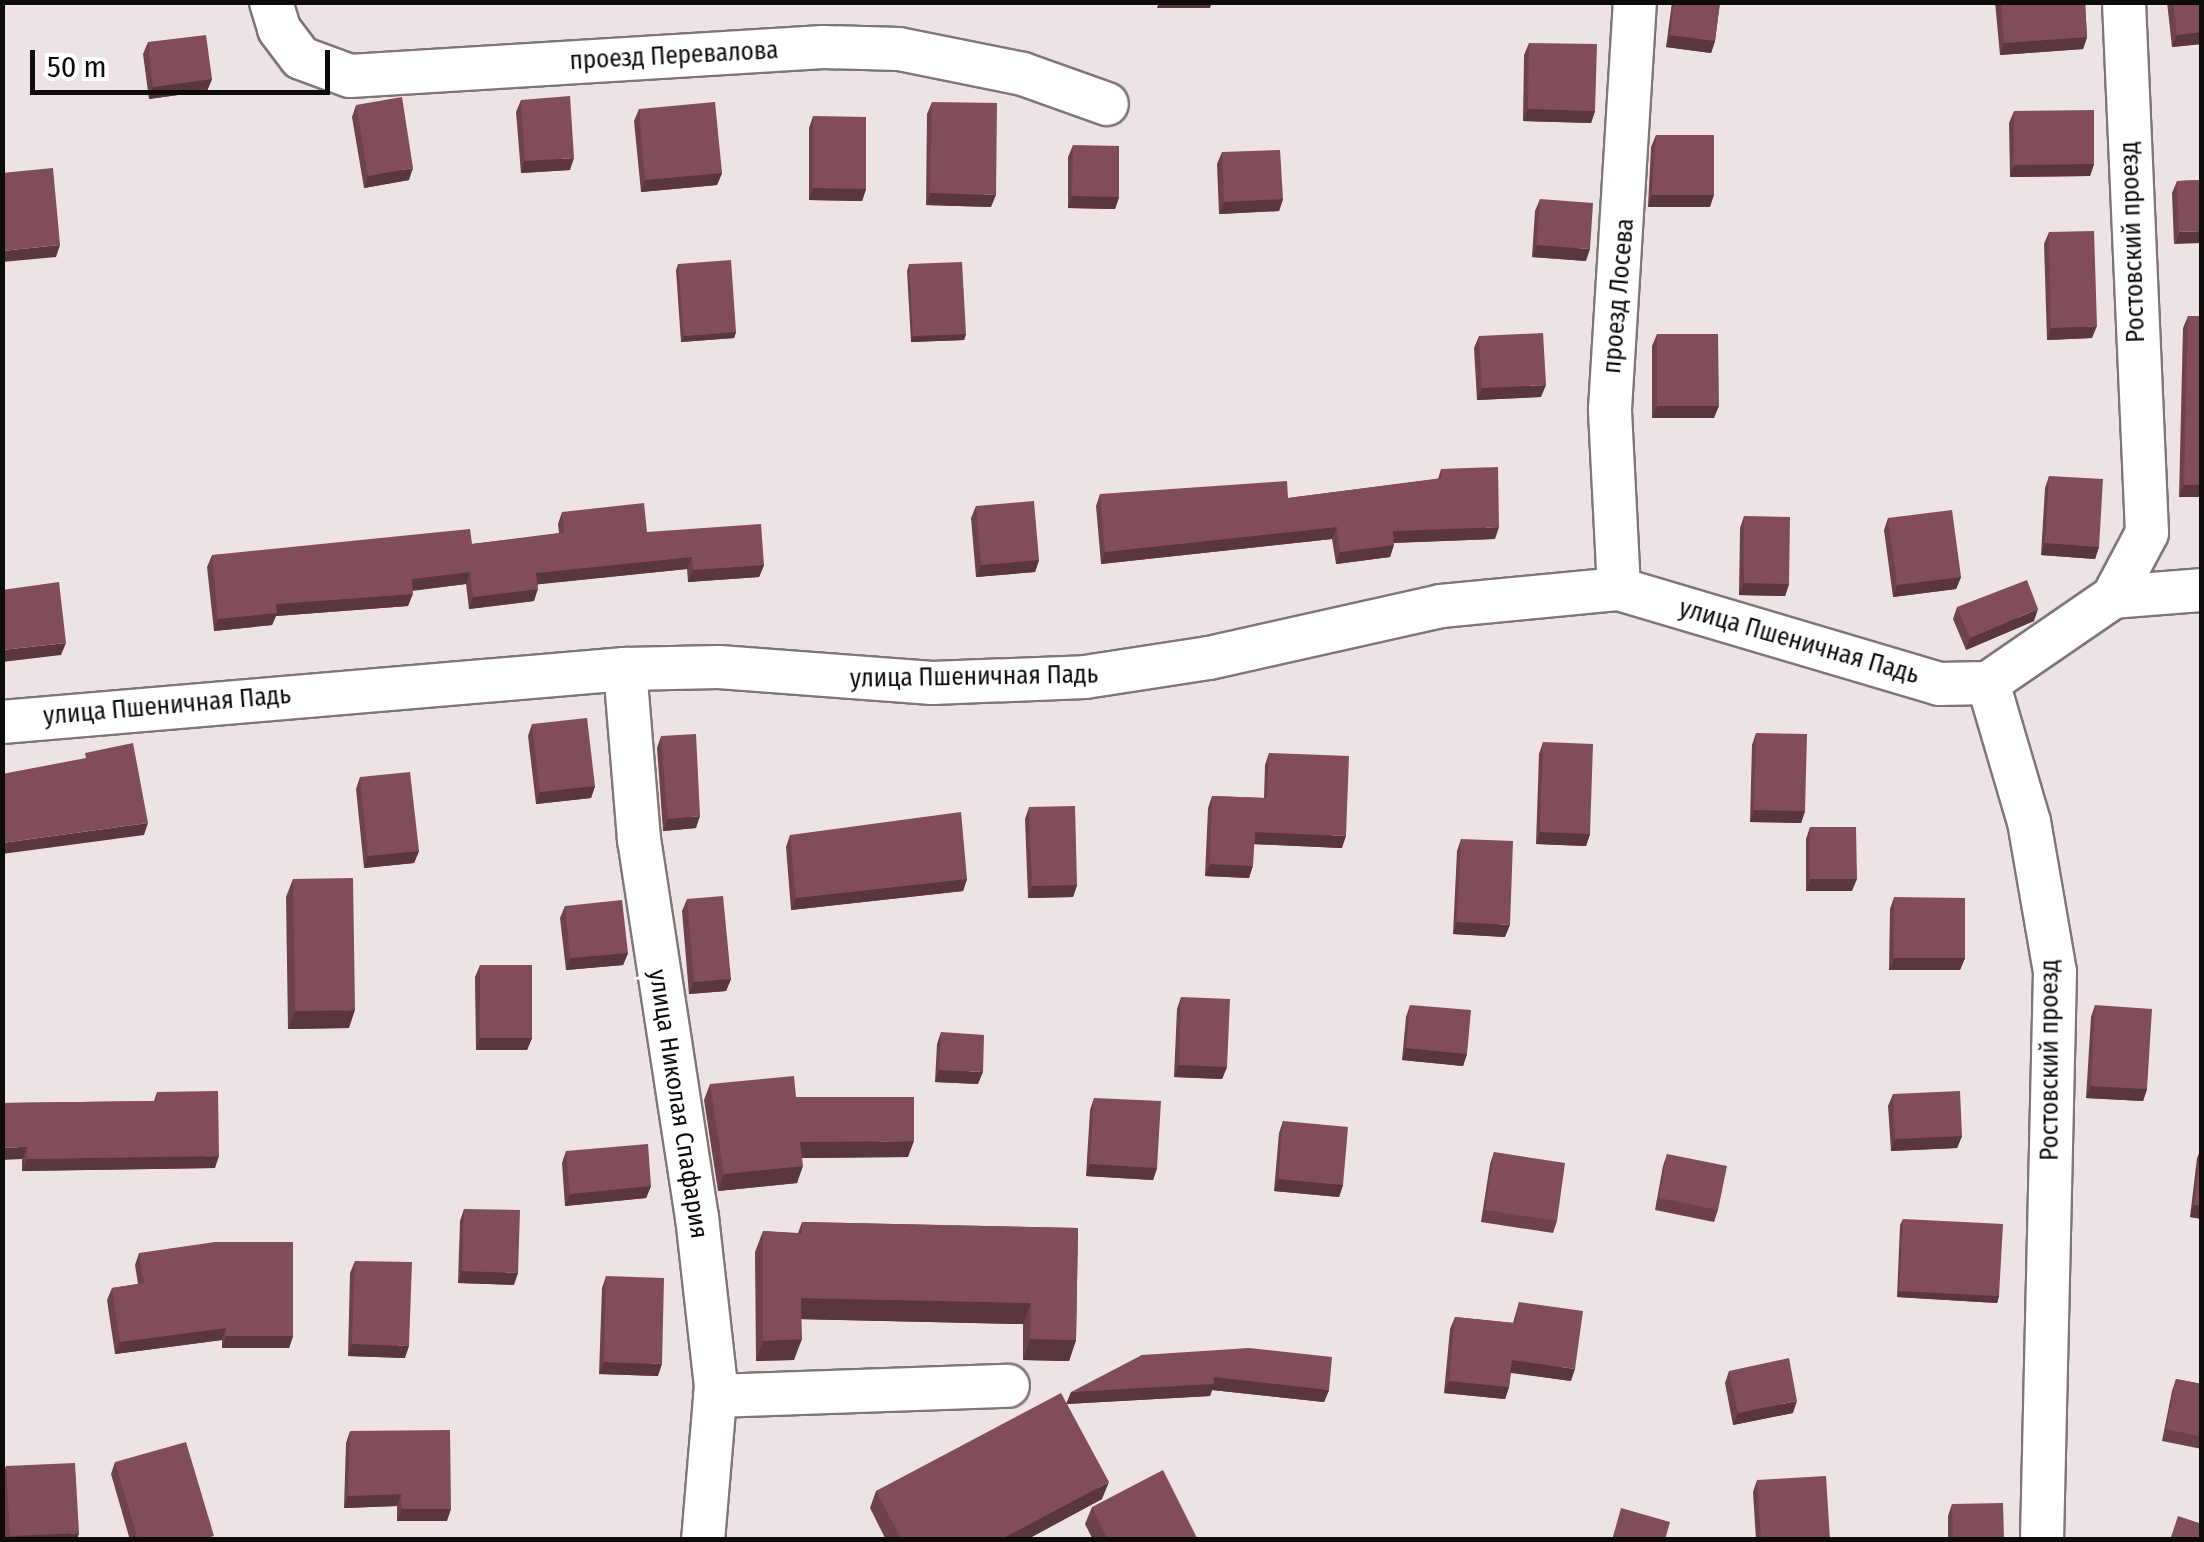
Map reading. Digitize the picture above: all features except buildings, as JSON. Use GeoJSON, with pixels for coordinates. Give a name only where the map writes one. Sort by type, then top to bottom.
{"type":"FeatureCollection","features":[{"type":"Feature","properties":{"kind":"street","name":"проезд Перевалова"},"geometry":{"type":"LineString","coordinates":[[271,2],[279,29],[301,58],[350,76],[823,47],[898,49],[1023,74],[1107,104]]}},
{"type":"Feature","properties":{"kind":"street","name":"проезд Лосева"},"geometry":{"type":"LineString","coordinates":[[1619,590],[1610,410],[1635,2]]}},
{"type":"Feature","properties":{"kind":"street","name":"Ростовский проезд"},"geometry":{"type":"LineString","coordinates":[[2042,1540],[2054,972],[2030,822],[1988,682],[2113,597],[2147,534],[2124,2]]}},
{"type":"Feature","properties":{"kind":"street","name":"улица Пшеничная Падь"},"geometry":{"type":"LineString","coordinates":[[2,722],[624,669],[719,667],[914,682],[1085,677],[1209,658],[1440,606],[1619,590],[1938,684],[1988,682]]}},
{"type":"Feature","properties":{"kind":"street"},"geometry":{"type":"LineString","coordinates":[[2113,597],[2202,590]]}},
{"type":"Feature","properties":{"kind":"street","name":"улица Николая Спафария"},"geometry":{"type":"LineString","coordinates":[[624,669],[639,839],[697,1217],[715,1396],[702,1540]]}},
{"type":"Feature","properties":{"kind":"street"},"geometry":{"type":"LineString","coordinates":[[715,1396],[1008,1386]]}}]}
